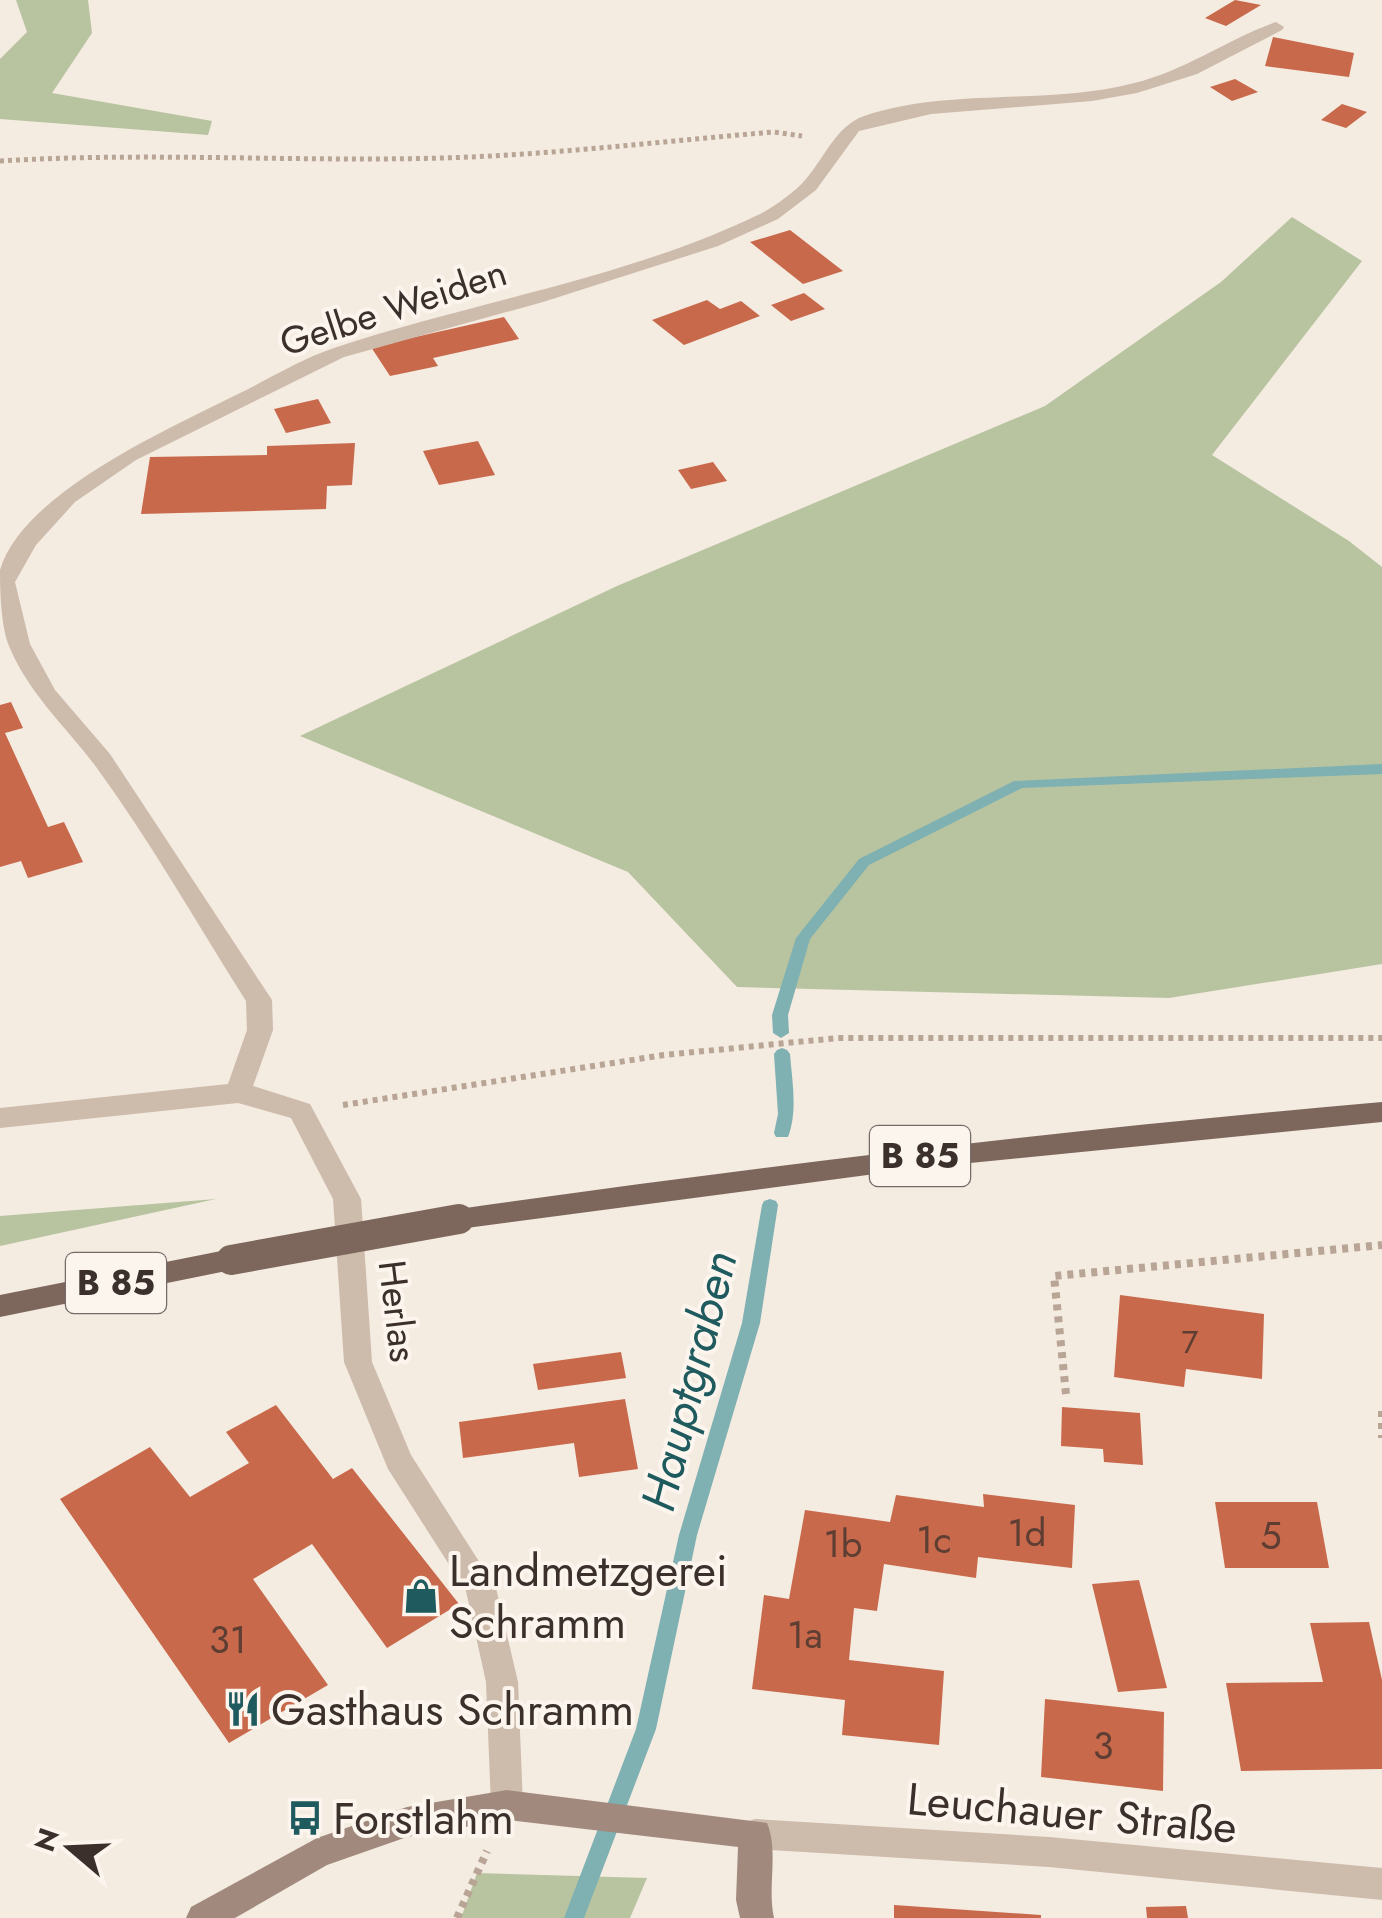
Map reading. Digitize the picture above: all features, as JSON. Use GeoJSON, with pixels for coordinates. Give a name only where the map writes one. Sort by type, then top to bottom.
{"type":"FeatureCollection","features":[{"type":"Feature","properties":{"kind":"main road","name":"B 85"},"geometry":{"type":"LineString","coordinates":[[0,1306],[459,1219],[785,1172],[1107,1134],[1382,1112]]}},
{"type":"Feature","properties":{"kind":"street","name":"Gelbe Weiden"},"geometry":{"type":"LineString","coordinates":[[238,1094],[260,1030],[259,1000],[102,759],[46,693],[18,644],[4,582],[27,542],[68,498],[129,456],[262,386],[337,352],[536,298],[711,242],[772,215],[810,186],[853,127],[873,118],[1137,88],[1190,70],[1276,27]]}},
{"type":"Feature","properties":{"kind":"street"},"geometry":{"type":"LineString","coordinates":[[0,1118],[238,1094],[274,1100],[301,1112]]}},
{"type":"Feature","properties":{"kind":"street","name":"Herlas"},"geometry":{"type":"LineString","coordinates":[[301,1112],[347,1199],[358,1362],[398,1460],[481,1588],[502,1682],[507,1805]]}},
{"type":"Feature","properties":{"kind":"street"},"geometry":{"type":"LineString","coordinates":[[202,1918],[317,1854],[408,1822],[507,1805],[755,1834],[753,1900],[757,1918]]}},
{"type":"Feature","properties":{"kind":"street","name":"Leuchauer Straße"},"geometry":{"type":"LineString","coordinates":[[755,1834],[1049,1852],[1382,1884]]}},
{"type":"Feature","properties":{"kind":"path"},"geometry":{"type":"LineString","coordinates":[[0,161],[548,154],[774,132],[836,148]]}},
{"type":"Feature","properties":{"kind":"path"},"geometry":{"type":"LineString","coordinates":[[301,1112],[664,1054],[838,1038],[1382,1038]]}},
{"type":"Feature","properties":{"kind":"path"},"geometry":{"type":"LineString","coordinates":[[1066,1394],[1054,1276],[1382,1245]]}},
{"type":"Feature","properties":{"kind":"path"},"geometry":{"type":"LineString","coordinates":[[1382,1410],[1382,1438]]}},
{"type":"Feature","properties":{"kind":"path"},"geometry":{"type":"LineString","coordinates":[[457,1918],[507,1805]]}},
{"type":"Feature","properties":{"kind":"green space"},"geometry":{"type":"Polygon","coordinates":[[[16,0],[88,0],[92,33],[52,93],[212,121],[208,135],[0,119],[0,59],[27,32],[16,0]]]}},
{"type":"Feature","properties":{"kind":"green space"},"geometry":{"type":"Polygon","coordinates":[[[1292,217],[1362,261],[1212,455],[1349,541],[1382,567],[1382,964],[1169,998],[737,987],[628,872],[300,736],[617,586],[1045,406],[1221,282],[1292,217]]]}},
{"type":"Feature","properties":{"kind":"green space"},"geometry":{"type":"Polygon","coordinates":[[[216,1199],[0,1246],[0,1216],[216,1199]]]}},
{"type":"Feature","properties":{"kind":"green space"},"geometry":{"type":"Polygon","coordinates":[[[477,1873],[647,1878],[630,1918],[461,1918],[477,1873]]]}},
{"type":"Feature","properties":{"kind":"building"},"geometry":{"type":"Polygon","coordinates":[[[1235,0],[1261,5],[1226,26],[1205,18],[1235,0]]]}},
{"type":"Feature","properties":{"kind":"building"},"geometry":{"type":"Polygon","coordinates":[[[1273,37],[1354,53],[1349,77],[1265,66],[1273,37]]]}},
{"type":"Feature","properties":{"kind":"building"},"geometry":{"type":"Polygon","coordinates":[[[1235,79],[1258,92],[1232,101],[1210,87],[1235,79]]]}},
{"type":"Feature","properties":{"kind":"building"},"geometry":{"type":"Polygon","coordinates":[[[1342,104],[1367,112],[1346,128],[1321,120],[1342,104]]]}},
{"type":"Feature","properties":{"kind":"building"},"geometry":{"type":"Polygon","coordinates":[[[790,230],[843,271],[803,284],[750,242],[790,230]]]}},
{"type":"Feature","properties":{"kind":"building"},"geometry":{"type":"Polygon","coordinates":[[[804,293],[825,309],[791,321],[771,305],[804,293]]]}},
{"type":"Feature","properties":{"kind":"building"},"geometry":{"type":"Polygon","coordinates":[[[707,300],[720,309],[741,301],[760,316],[684,345],[652,320],[707,300]]]}},
{"type":"Feature","properties":{"kind":"building"},"geometry":{"type":"Polygon","coordinates":[[[504,317],[519,339],[433,358],[438,366],[390,376],[371,347],[504,317]]]}},
{"type":"Feature","properties":{"kind":"building"},"geometry":{"type":"Polygon","coordinates":[[[318,399],[331,423],[286,433],[274,409],[318,399]]]}},
{"type":"Feature","properties":{"kind":"building"},"geometry":{"type":"Polygon","coordinates":[[[478,441],[495,475],[439,485],[423,451],[478,441]]]}},
{"type":"Feature","properties":{"kind":"building"},"geometry":{"type":"Polygon","coordinates":[[[355,443],[352,485],[327,486],[326,509],[141,514],[150,457],[267,455],[267,446],[355,443]]]}},
{"type":"Feature","properties":{"kind":"building"},"geometry":{"type":"Polygon","coordinates":[[[713,462],[727,481],[691,489],[678,470],[713,462]]]}},
{"type":"Feature","properties":{"kind":"building"},"geometry":{"type":"Polygon","coordinates":[[[11,702],[23,728],[5,733],[48,827],[64,822],[83,862],[28,878],[21,861],[0,867],[0,705],[11,702]]]}},
{"type":"Feature","properties":{"kind":"building"},"geometry":{"type":"Polygon","coordinates":[[[1120,1295],[1264,1314],[1262,1379],[1186,1369],[1184,1387],[1114,1377],[1120,1295]]]}},
{"type":"Feature","properties":{"kind":"building"},"geometry":{"type":"Polygon","coordinates":[[[621,1352],[626,1378],[538,1390],[533,1364],[621,1352]]]}},
{"type":"Feature","properties":{"kind":"building"},"geometry":{"type":"Polygon","coordinates":[[[625,1399],[638,1469],[579,1477],[574,1443],[463,1458],[459,1422],[625,1399]]]}},
{"type":"Feature","properties":{"kind":"building"},"geometry":{"type":"Polygon","coordinates":[[[276,1405],[333,1479],[352,1468],[459,1604],[387,1648],[312,1544],[253,1579],[328,1685],[229,1743],[60,1499],[150,1447],[190,1497],[249,1463],[226,1432],[276,1405]]]}},
{"type":"Feature","properties":{"kind":"building"},"geometry":{"type":"Polygon","coordinates":[[[1062,1407],[1140,1413],[1143,1465],[1104,1462],[1103,1449],[1061,1446],[1062,1407]]]}},
{"type":"Feature","properties":{"kind":"building"},"geometry":{"type":"Polygon","coordinates":[[[983,1494],[1075,1505],[1072,1568],[978,1557],[976,1578],[884,1564],[877,1611],[854,1608],[849,1660],[944,1671],[939,1745],[842,1735],[845,1700],[752,1689],[764,1595],[789,1599],[805,1510],[890,1522],[896,1495],[984,1507],[983,1494]]]}},
{"type":"Feature","properties":{"kind":"building"},"geometry":{"type":"Polygon","coordinates":[[[1215,1502],[1317,1502],[1329,1568],[1225,1568],[1215,1502]]]}},
{"type":"Feature","properties":{"kind":"building"},"geometry":{"type":"Polygon","coordinates":[[[1139,1580],[1167,1688],[1118,1692],[1092,1584],[1139,1580]]]}},
{"type":"Feature","properties":{"kind":"building"},"geometry":{"type":"Polygon","coordinates":[[[1369,1622],[1382,1680],[1382,1769],[1241,1771],[1226,1683],[1323,1682],[1310,1623],[1369,1622]]]}},
{"type":"Feature","properties":{"kind":"building"},"geometry":{"type":"Polygon","coordinates":[[[1045,1699],[1164,1712],[1163,1791],[1041,1777],[1045,1699]]]}},
{"type":"Feature","properties":{"kind":"building"},"geometry":{"type":"Polygon","coordinates":[[[894,1905],[1041,1915],[1041,1918],[894,1918],[894,1905]]]}},
{"type":"Feature","properties":{"kind":"building"},"geometry":{"type":"Polygon","coordinates":[[[1186,1906],[1188,1918],[1147,1918],[1146,1907],[1186,1906]]]}},
{"type":"Feature","properties":{"kind":"waterway","name":"Hauptgraben"},"geometry":{"type":"LineString","coordinates":[[781,1033],[780,1015],[803,938],[864,862],[1019,784],[1382,769]]}},
{"type":"Feature","properties":{"kind":"waterway","name":"Hauptgraben"},"geometry":{"type":"LineString","coordinates":[[782,1054],[786,1114],[782,1133]]}},
{"type":"Feature","properties":{"kind":"waterway","name":"Hauptgraben"},"geometry":{"type":"LineString","coordinates":[[574,1918],[646,1729],[688,1535],[751,1323],[770,1205]]}},
{"type":"Feature","properties":{"kind":"place","name":"Landmetzgerei Schramm"},"geometry":{"type":"Point","coordinates":[421,1596]}},
{"type":"Feature","properties":{"kind":"place","name":"Gasthaus Schramm"},"geometry":{"type":"Point","coordinates":[243,1709]}},
{"type":"Feature","properties":{"kind":"place","name":"Forstlahm"},"geometry":{"type":"Point","coordinates":[305,1818]}}]}
